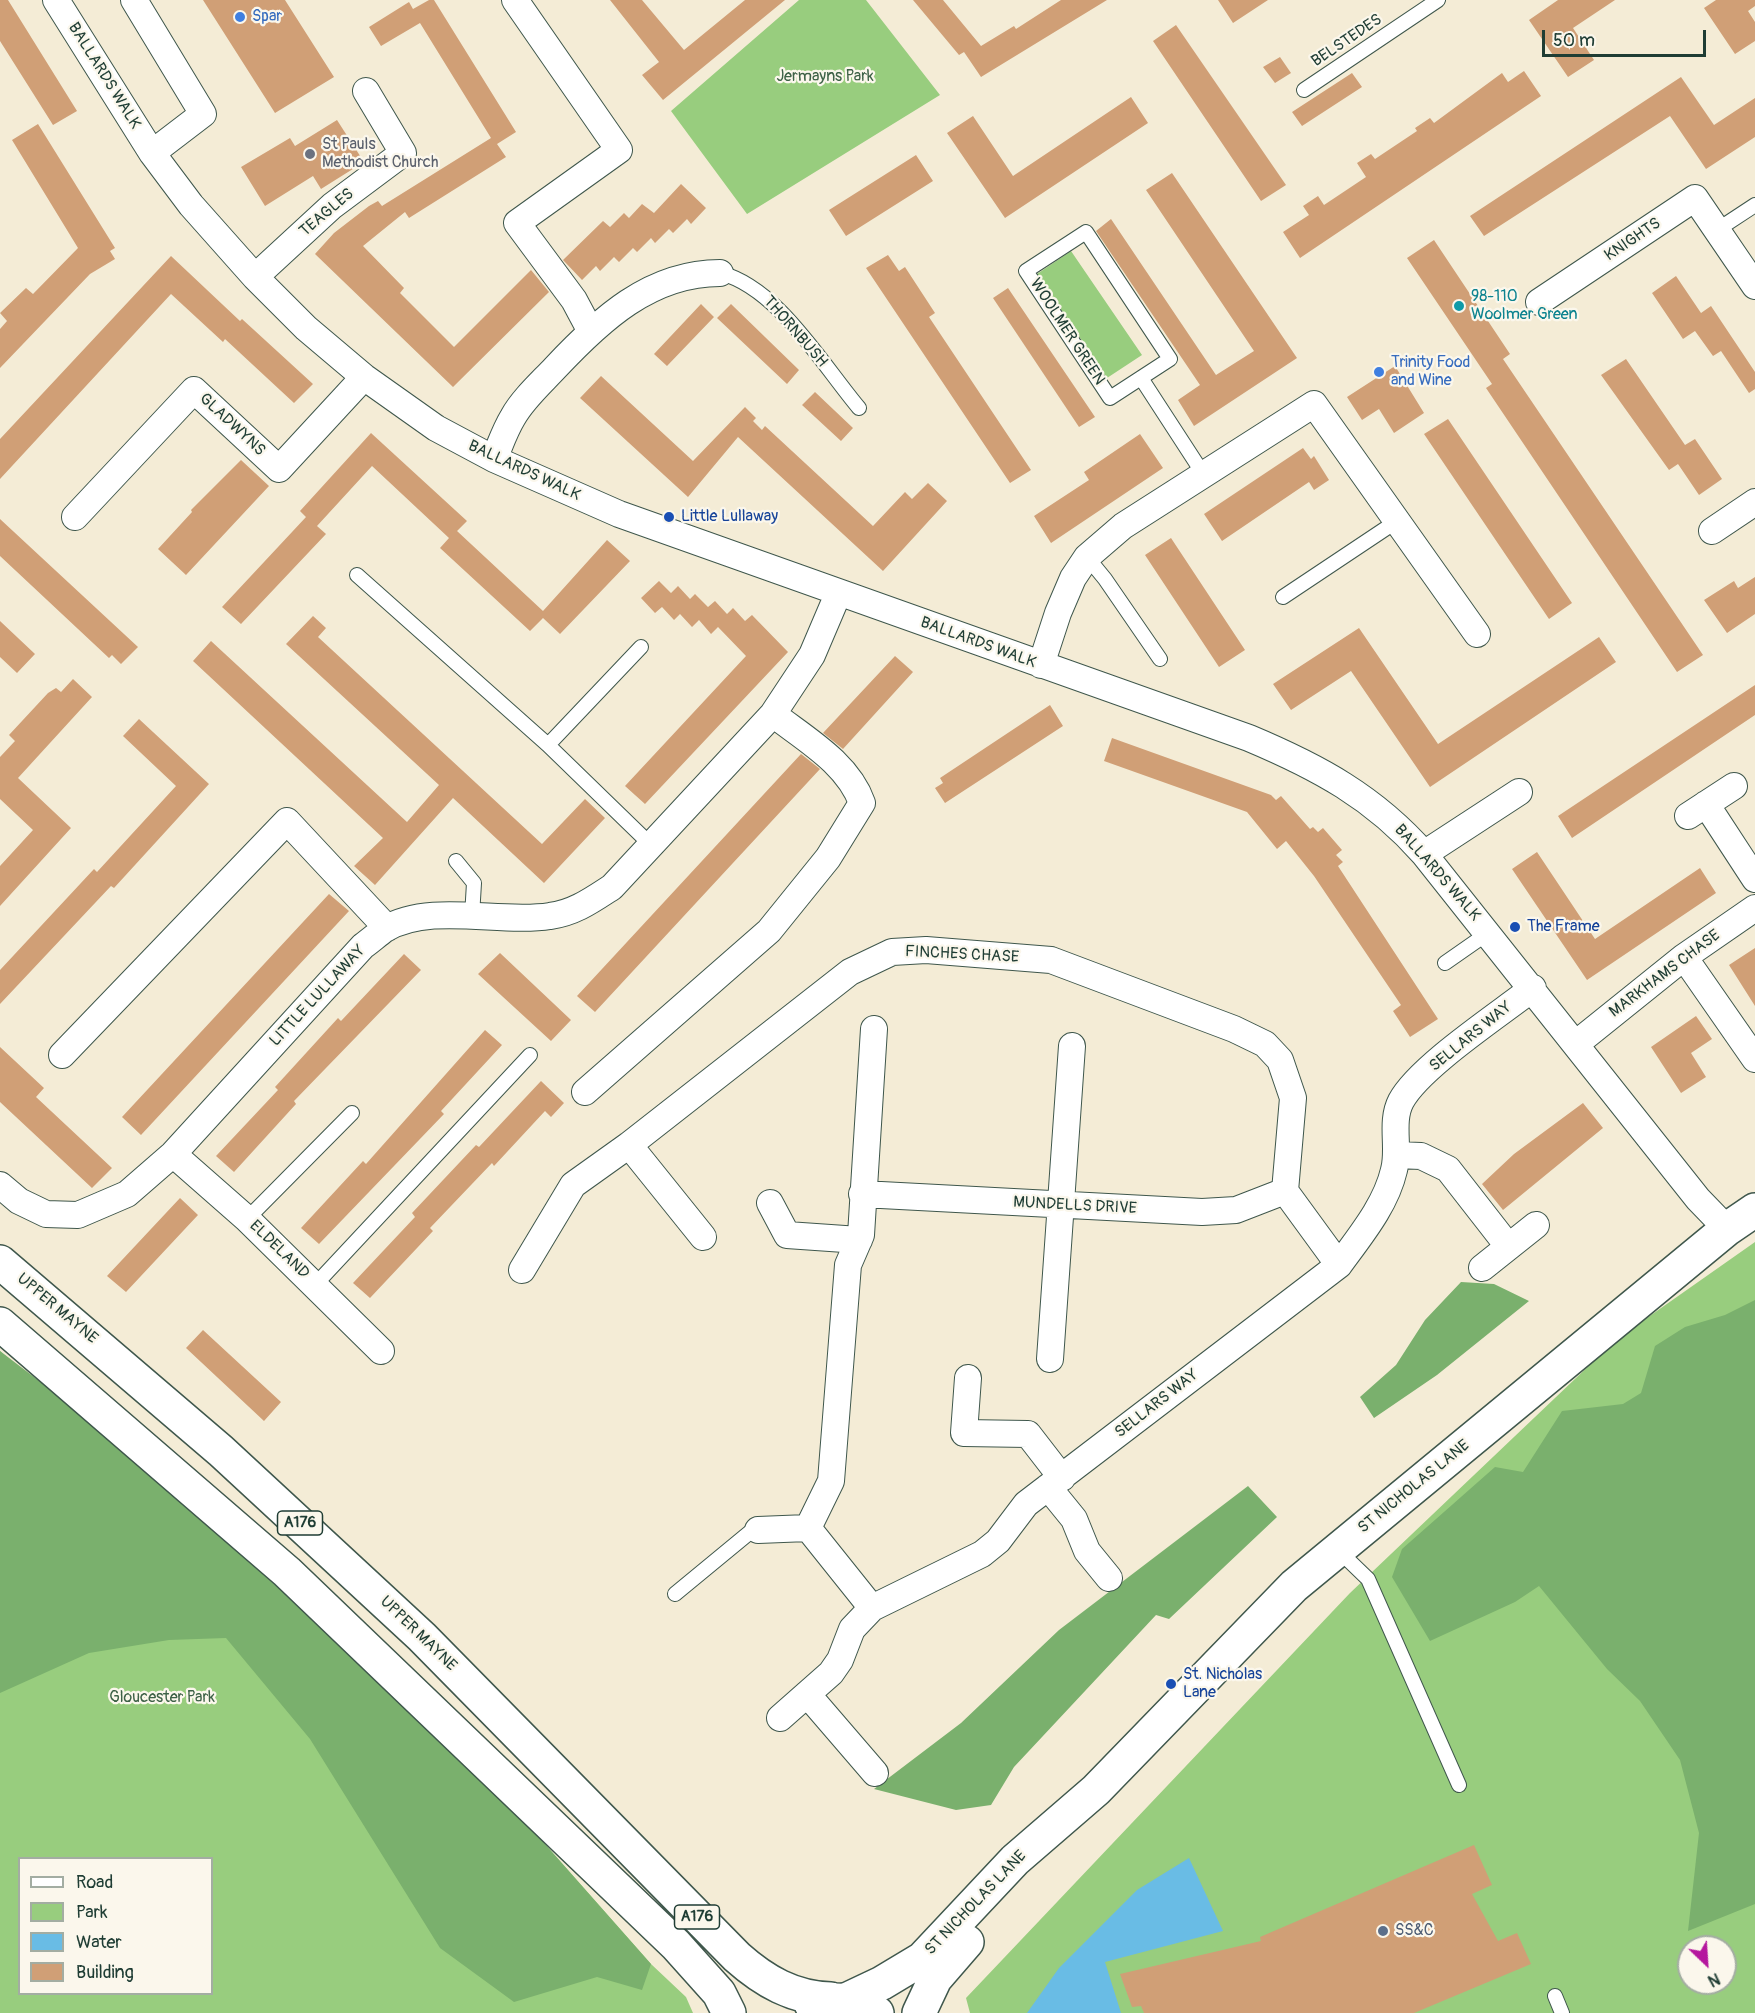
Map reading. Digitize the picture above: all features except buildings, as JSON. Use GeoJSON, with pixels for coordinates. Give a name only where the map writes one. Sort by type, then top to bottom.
{"type":"FeatureCollection","features":[{"type":"Feature","properties":{"kind":"main road","name":"ST NICHOLAS LANE"},"geometry":{"type":"LineString","coordinates":[[788,2013],[802,2006],[838,2000],[882,1983],[922,1959],[1015,1860],[1096,1790],[1294,1586],[1727,1229],[1755,1210]]}},
{"type":"Feature","properties":{"kind":"main road","name":"UPPER MAYNE"},"geometry":{"type":"LineString","coordinates":[[0,1262],[203,1436],[422,1637],[737,1957],[765,1979],[794,1994],[838,2000]]}},
{"type":"Feature","properties":{"kind":"main road","name":"A176"},"geometry":{"type":"LineString","coordinates":[[0,1324],[287,1572],[701,1971],[719,1993],[729,2013]]}},
{"type":"Feature","properties":{"kind":"main road","name":"ST NICHOLAS LANE"},"geometry":{"type":"LineString","coordinates":[[920,2013],[935,1979],[948,1962],[1037,1866],[1096,1790]]}},
{"type":"Feature","properties":{"kind":"main road"},"geometry":{"type":"LineString","coordinates":[[578,1851],[619,1911],[681,1979],[705,2013]]}},
{"type":"Feature","properties":{"kind":"main road","name":"A176"},"geometry":{"type":"LineString","coordinates":[[838,2000],[861,2003],[877,2013]]}},
{"type":"Feature","properties":{"kind":"street","name":"BALLARDS WALK"},"geometry":{"type":"LineString","coordinates":[[56,0],[152,153],[191,205],[255,277],[306,328],[364,377],[436,428],[494,459],[619,514],[732,553],[838,594],[1249,738],[1308,763],[1358,794],[1391,819],[1424,854],[1533,988],[1698,1199],[1727,1229]]}},
{"type":"Feature","properties":{"kind":"street"},"geometry":{"type":"LineString","coordinates":[[134,0],[203,114],[152,153]]}},
{"type":"Feature","properties":{"kind":"street"},"geometry":{"type":"LineString","coordinates":[[515,0],[620,150],[514,225],[574,300],[590,330]]}},
{"type":"Feature","properties":{"kind":"street","name":"TEAGLES"},"geometry":{"type":"LineString","coordinates":[[255,277],[332,206],[403,153],[366,91]]}},
{"type":"Feature","properties":{"kind":"street","name":"KNIGHTS"},"geometry":{"type":"LineString","coordinates":[[1539,302],[1695,198],[1755,286]]}},
{"type":"Feature","properties":{"kind":"street","name":"THORNBUSH"},"geometry":{"type":"LineString","coordinates":[[494,459],[513,416],[590,330],[626,302],[675,279],[697,273],[720,273]]}},
{"type":"Feature","properties":{"kind":"street","name":"GLADWYNS"},"geometry":{"type":"LineString","coordinates":[[75,517],[194,390],[279,469],[364,377]]}},
{"type":"Feature","properties":{"kind":"street"},"geometry":{"type":"LineString","coordinates":[[1041,665],[1062,604],[1087,557],[1123,526],[1314,404],[1477,633]]}},
{"type":"Feature","properties":{"kind":"street"},"geometry":{"type":"LineString","coordinates":[[1712,531],[1755,502]]}},
{"type":"Feature","properties":{"kind":"street","name":"LITTLE LULLAWAY"},"geometry":{"type":"LineString","coordinates":[[0,1185],[19,1201],[46,1214],[78,1215],[127,1194],[173,1154],[363,946],[387,928],[438,916],[517,918],[551,916],[582,907],[612,887],[773,714],[812,655],[838,594]]}},
{"type":"Feature","properties":{"kind":"street"},"geometry":{"type":"LineString","coordinates":[[585,1092],[769,931],[828,858],[862,803],[857,789],[844,770],[773,714]]}},
{"type":"Feature","properties":{"kind":"street"},"geometry":{"type":"LineString","coordinates":[[1734,786],[1697,810],[1755,879]]}},
{"type":"Feature","properties":{"kind":"street"},"geometry":{"type":"LineString","coordinates":[[1424,854],[1519,792]]}},
{"type":"Feature","properties":{"kind":"street"},"geometry":{"type":"LineString","coordinates":[[62,1055],[287,821],[387,928]]}},
{"type":"Feature","properties":{"kind":"street","name":"MARKHAMS CHASE"},"geometry":{"type":"LineString","coordinates":[[1576,1043],[1684,957],[1755,908]]}},
{"type":"Feature","properties":{"kind":"street","name":"FINCHES CHASE"},"geometry":{"type":"LineString","coordinates":[[522,1270],[573,1185],[629,1145],[850,972],[892,952],[926,950],[1051,960],[1234,1029],[1265,1044],[1280,1060],[1293,1098],[1285,1191]]}},
{"type":"Feature","properties":{"kind":"street"},"geometry":{"type":"LineString","coordinates":[[1684,957],[1755,1059]]}},
{"type":"Feature","properties":{"kind":"street","name":"SELLARS WAY"},"geometry":{"type":"LineString","coordinates":[[780,1718],[831,1673],[852,1629],[872,1608],[982,1554],[998,1541],[1026,1504],[1339,1265],[1382,1198],[1394,1170],[1396,1116],[1401,1102],[1413,1084],[1533,988]]}},
{"type":"Feature","properties":{"kind":"street"},"geometry":{"type":"LineString","coordinates":[[808,1528],[831,1481],[848,1265],[859,1240],[874,1029]]}},
{"type":"Feature","properties":{"kind":"street"},"geometry":{"type":"LineString","coordinates":[[1050,1359],[1072,1046]]}},
{"type":"Feature","properties":{"kind":"street"},"geometry":{"type":"LineString","coordinates":[[629,1145],[703,1237]]}},
{"type":"Feature","properties":{"kind":"street","name":"ELDELAND"},"geometry":{"type":"LineString","coordinates":[[173,1154],[248,1220],[381,1351]]}},
{"type":"Feature","properties":{"kind":"street"},"geometry":{"type":"LineString","coordinates":[[1396,1155],[1421,1156],[1448,1169],[1508,1246]]}},
{"type":"Feature","properties":{"kind":"street"},"geometry":{"type":"LineString","coordinates":[[1285,1191],[1339,1265]]}},
{"type":"Feature","properties":{"kind":"street","name":"MUNDELLS DRIVE"},"geometry":{"type":"LineString","coordinates":[[862,1194],[1202,1212],[1236,1210],[1285,1191]]}},
{"type":"Feature","properties":{"kind":"street"},"geometry":{"type":"LineString","coordinates":[[770,1203],[787,1235],[859,1240]]}},
{"type":"Feature","properties":{"kind":"street"},"geometry":{"type":"LineString","coordinates":[[1482,1268],[1536,1225]]}},
{"type":"Feature","properties":{"kind":"street"},"geometry":{"type":"LineString","coordinates":[[968,1378],[964,1433],[1028,1434],[1055,1482],[1087,1551],[1108,1578]]}},
{"type":"Feature","properties":{"kind":"street"},"geometry":{"type":"LineString","coordinates":[[758,1530],[808,1528]]}},
{"type":"Feature","properties":{"kind":"street"},"geometry":{"type":"LineString","coordinates":[[808,1528],[872,1608]]}},
{"type":"Feature","properties":{"kind":"street"},"geometry":{"type":"LineString","coordinates":[[807,1694],[875,1773]]}},
{"type":"Feature","properties":{"kind":"lane","name":"BELSTEDES"},"geometry":{"type":"LineString","coordinates":[[1304,90],[1438,0]]}},
{"type":"Feature","properties":{"kind":"lane"},"geometry":{"type":"LineString","coordinates":[[1717,230],[1755,205]]}},
{"type":"Feature","properties":{"kind":"lane","name":"WOOLMER GREEN"},"geometry":{"type":"LineString","coordinates":[[1086,232],[1170,359],[1141,378],[1110,398],[1026,271],[1086,232]]}},
{"type":"Feature","properties":{"kind":"lane","name":"THORNBUSH"},"geometry":{"type":"LineString","coordinates":[[720,273],[739,278],[757,289],[775,306],[859,408]]}},
{"type":"Feature","properties":{"kind":"lane"},"geometry":{"type":"LineString","coordinates":[[1141,378],[1204,475]]}},
{"type":"Feature","properties":{"kind":"lane"},"geometry":{"type":"LineString","coordinates":[[1283,597],[1397,521]]}},
{"type":"Feature","properties":{"kind":"lane"},"geometry":{"type":"LineString","coordinates":[[1087,557],[1105,579],[1160,659]]}},
{"type":"Feature","properties":{"kind":"lane"},"geometry":{"type":"LineString","coordinates":[[357,575],[548,745],[651,845]]}},
{"type":"Feature","properties":{"kind":"lane"},"geometry":{"type":"LineString","coordinates":[[548,745],[641,646]]}},
{"type":"Feature","properties":{"kind":"lane"},"geometry":{"type":"LineString","coordinates":[[456,861],[474,883],[472,916]]}},
{"type":"Feature","properties":{"kind":"lane"},"geometry":{"type":"LineString","coordinates":[[1445,963],[1488,933]]}},
{"type":"Feature","properties":{"kind":"lane"},"geometry":{"type":"LineString","coordinates":[[315,1285],[530,1055]]}},
{"type":"Feature","properties":{"kind":"lane"},"geometry":{"type":"LineString","coordinates":[[248,1220],[352,1113]]}},
{"type":"Feature","properties":{"kind":"lane"},"geometry":{"type":"LineString","coordinates":[[675,1594],[749,1533],[758,1530]]}},
{"type":"Feature","properties":{"kind":"lane"},"geometry":{"type":"LineString","coordinates":[[1338,1550],[1368,1579],[1459,1785]]}},
{"type":"Feature","properties":{"kind":"lane"},"geometry":{"type":"LineString","coordinates":[[1555,1996],[1562,2013]]}},
{"type":"Feature","properties":{"kind":"green space","name":"Jermayns Park"},"geometry":{"type":"Polygon","coordinates":[[[799,0],[866,0],[940,95],[747,214],[671,111],[799,0]]]}},
{"type":"Feature","properties":{"kind":"green space"},"geometry":{"type":"Polygon","coordinates":[[[1071,251],[1142,355],[1107,378],[1037,274],[1071,251]]]}},
{"type":"Feature","properties":{"kind":"green space"},"geometry":{"type":"Polygon","coordinates":[[[1755,1242],[1755,2013],[970,2013],[966,1998],[1350,1593],[1617,1339],[1755,1242]]]}},
{"type":"Feature","properties":{"kind":"green space"},"geometry":{"type":"Polygon","coordinates":[[[1461,1282],[1494,1284],[1529,1301],[1437,1375],[1374,1418],[1360,1397],[1396,1365],[1425,1320],[1461,1282]]]}},
{"type":"Feature","properties":{"kind":"green space"},"geometry":{"type":"Polygon","coordinates":[[[1755,1300],[1755,1904],[1688,1931],[1699,1833],[1680,1760],[1640,1701],[1607,1669],[1539,1586],[1515,1602],[1430,1641],[1392,1577],[1402,1549],[1495,1467],[1523,1472],[1562,1411],[1623,1404],[1641,1393],[1655,1346],[1685,1327],[1725,1315],[1755,1300]]]}},
{"type":"Feature","properties":{"kind":"green space","name":"Gloucester Park"},"geometry":{"type":"Polygon","coordinates":[[[0,1351],[499,1792],[651,1964],[686,1997],[693,2013],[0,2013],[0,1351]]]}},
{"type":"Feature","properties":{"kind":"green space"},"geometry":{"type":"Polygon","coordinates":[[[0,1351],[72,1406],[315,1617],[499,1792],[651,1964],[642,1990],[597,1977],[514,2002],[440,1948],[310,1739],[226,1638],[169,1640],[89,1653],[0,1693],[0,1351]]]}},
{"type":"Feature","properties":{"kind":"green space"},"geometry":{"type":"Polygon","coordinates":[[[1248,1486],[1277,1517],[1169,1619],[1156,1615],[1014,1767],[991,1805],[956,1810],[874,1789],[961,1723],[1059,1630],[1248,1486]]]}},
{"type":"Feature","properties":{"kind":"water"},"geometry":{"type":"Polygon","coordinates":[[[1189,1858],[1223,1931],[1105,1962],[1121,2013],[1027,2013],[1059,1968],[1137,1890],[1189,1858]]]}},
{"type":"Feature","properties":{"kind":"place","name":"Spar"},"geometry":{"type":"Point","coordinates":[240,17]}},
{"type":"Feature","properties":{"kind":"place","name":"St Pauls Methodist Church"},"geometry":{"type":"Point","coordinates":[310,154]}},
{"type":"Feature","properties":{"kind":"place","name":"98-110 Woolmer Green"},"geometry":{"type":"Point","coordinates":[1459,306]}},
{"type":"Feature","properties":{"kind":"place","name":"Trinity Food and Wine"},"geometry":{"type":"Point","coordinates":[1379,372]}},
{"type":"Feature","properties":{"kind":"place","name":"Little Lullaway"},"geometry":{"type":"Point","coordinates":[669,517]}},
{"type":"Feature","properties":{"kind":"place","name":"The Frame"},"geometry":{"type":"Point","coordinates":[1515,927]}},
{"type":"Feature","properties":{"kind":"place","name":"St. Nicholas Lane"},"geometry":{"type":"Point","coordinates":[1171,1684]}},
{"type":"Feature","properties":{"kind":"place","name":"SS&C"},"geometry":{"type":"Point","coordinates":[1383,1931]}}]}
